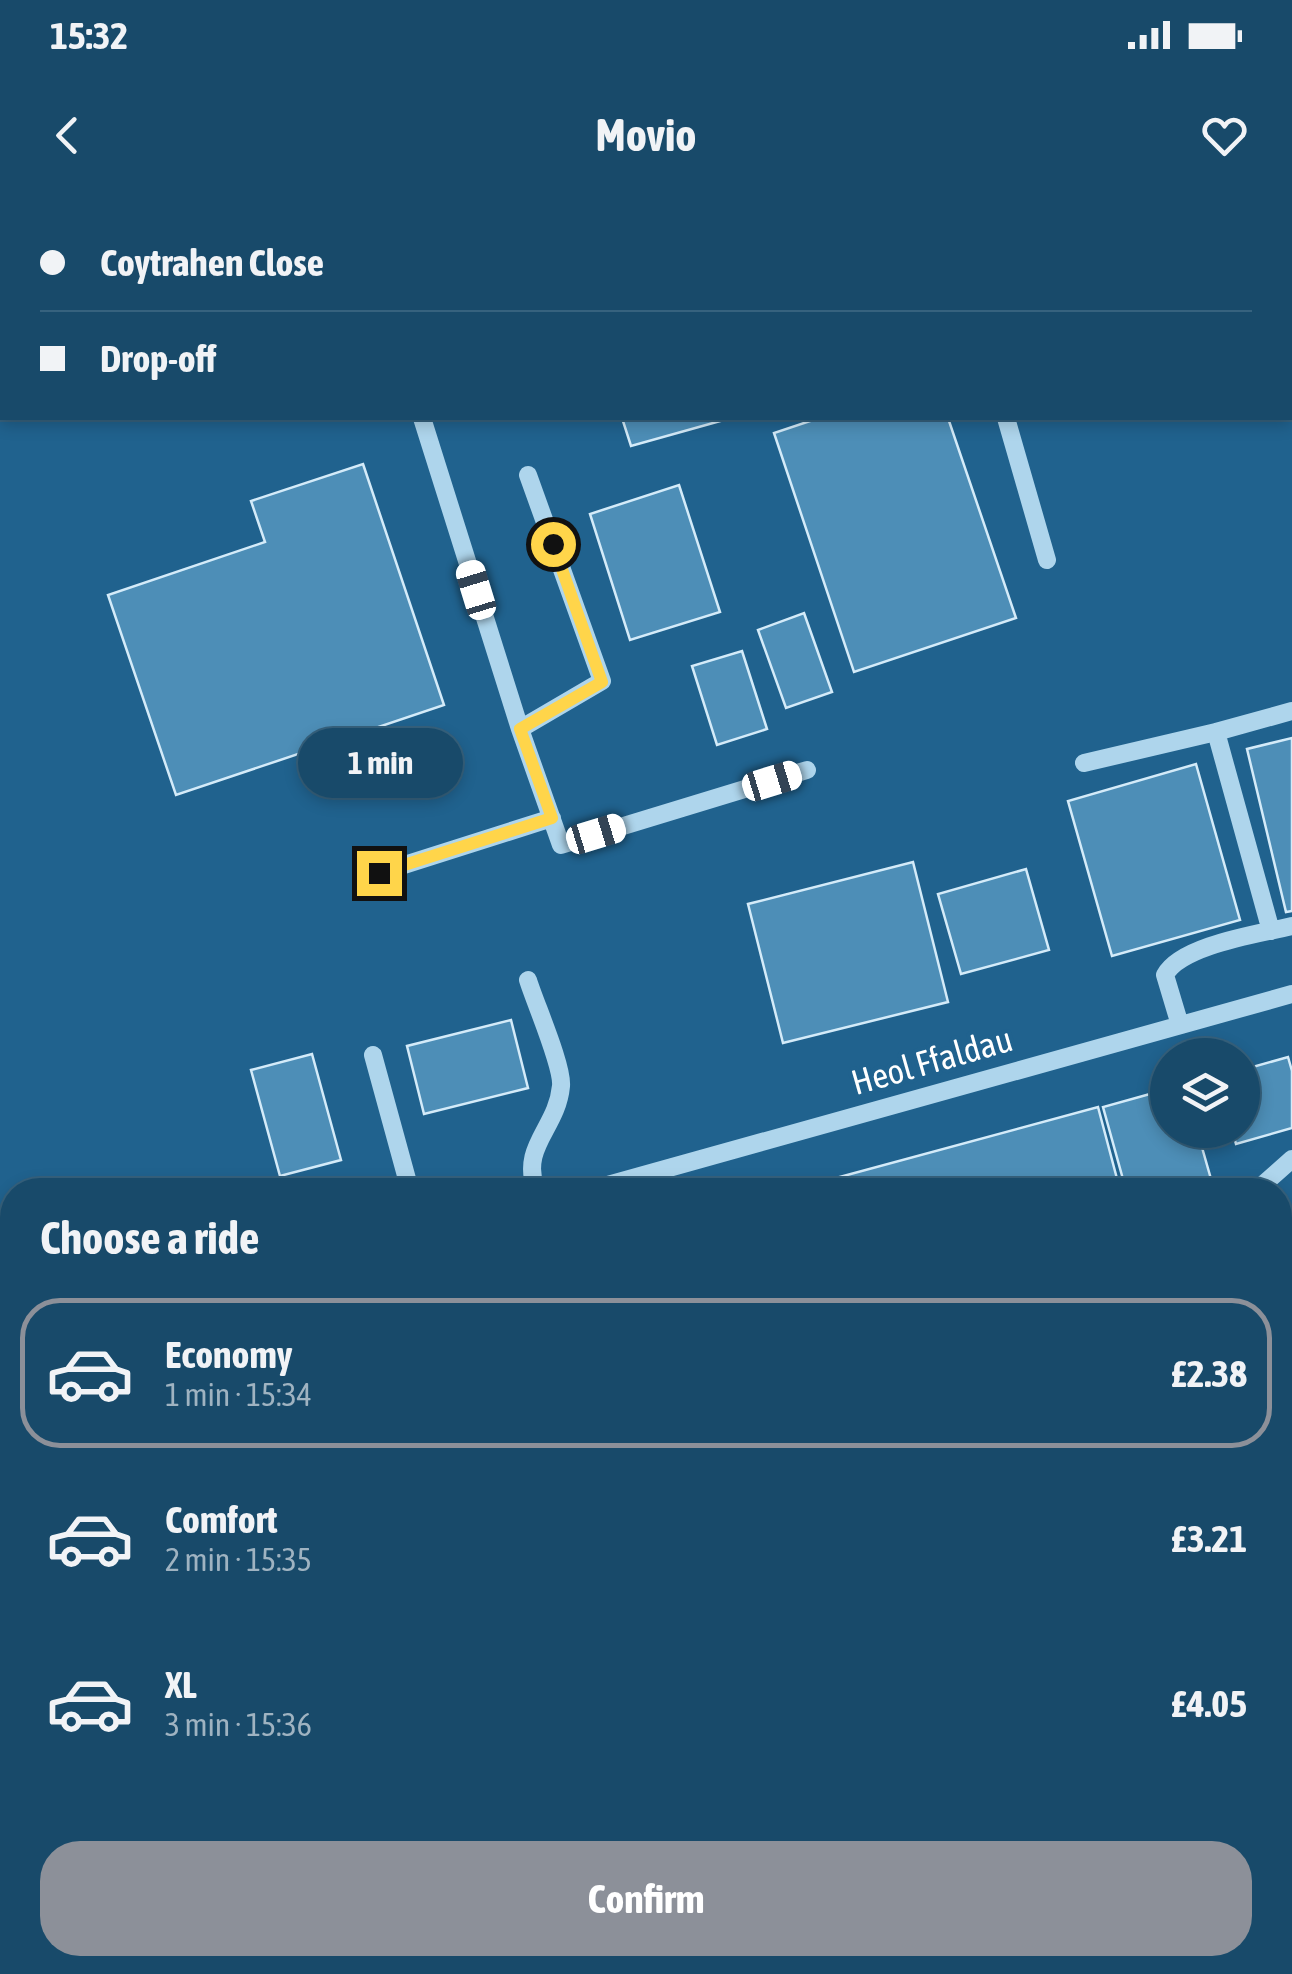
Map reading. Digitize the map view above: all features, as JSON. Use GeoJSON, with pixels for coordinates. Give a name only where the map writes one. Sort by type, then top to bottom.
{"type":"FeatureCollection","features":[{"type":"Feature","properties":{"kind":"street"},"geometry":{"type":"LineString","coordinates":[[423,420],[520,729],[561,845],[807,770]]}},
{"type":"Feature","properties":{"kind":"street"},"geometry":{"type":"LineString","coordinates":[[1007,420],[1046,560]]}},
{"type":"Feature","properties":{"kind":"street"},"geometry":{"type":"LineString","coordinates":[[520,729],[602,682],[528,475]]}},
{"type":"Feature","properties":{"kind":"street"},"geometry":{"type":"LineString","coordinates":[[1084,763],[1292,712]]}},
{"type":"Feature","properties":{"kind":"street"},"geometry":{"type":"LineString","coordinates":[[1216,732],[1271,931]]}},
{"type":"Feature","properties":{"kind":"street"},"geometry":{"type":"LineString","coordinates":[[379,873],[552,818]]}},
{"type":"Feature","properties":{"kind":"street"},"geometry":{"type":"LineString","coordinates":[[1180,1025],[1165,976],[1170,966],[1195,952],[1292,926]]}},
{"type":"Feature","properties":{"kind":"street"},"geometry":{"type":"LineString","coordinates":[[528,980],[562,1081],[557,1110],[531,1158],[532,1178]]}},
{"type":"Feature","properties":{"kind":"street","name":"Heol Ffaldau"},"geometry":{"type":"LineString","coordinates":[[633,1178],[1292,994]]}},
{"type":"Feature","properties":{"kind":"street"},"geometry":{"type":"LineString","coordinates":[[373,1055],[407,1178]]}},
{"type":"Feature","properties":{"kind":"street"},"geometry":{"type":"LineString","coordinates":[[1271,1178],[1292,1159]]}},
{"type":"Feature","properties":{"kind":"building"},"geometry":{"type":"Polygon","coordinates":[[[623,420],[724,420],[631,446],[623,420]]]}},
{"type":"Feature","properties":{"kind":"building"},"geometry":{"type":"Polygon","coordinates":[[[813,420],[949,420],[1016,618],[854,672],[774,433],[813,420]]]}},
{"type":"Feature","properties":{"kind":"building"},"geometry":{"type":"Polygon","coordinates":[[[363,464],[444,705],[176,795],[108,595],[265,542],[251,501],[363,464]]]}},
{"type":"Feature","properties":{"kind":"building"},"geometry":{"type":"Polygon","coordinates":[[[679,485],[720,612],[630,640],[590,514],[679,485]]]}},
{"type":"Feature","properties":{"kind":"building"},"geometry":{"type":"Polygon","coordinates":[[[804,613],[832,692],[786,708],[758,630],[804,613]]]}},
{"type":"Feature","properties":{"kind":"building"},"geometry":{"type":"Polygon","coordinates":[[[742,651],[767,729],[717,745],[692,666],[742,651]]]}},
{"type":"Feature","properties":{"kind":"building"},"geometry":{"type":"Polygon","coordinates":[[[1292,738],[1292,911],[1286,912],[1247,749],[1292,738]]]}},
{"type":"Feature","properties":{"kind":"building"},"geometry":{"type":"Polygon","coordinates":[[[1196,764],[1240,920],[1112,956],[1068,801],[1196,764]]]}},
{"type":"Feature","properties":{"kind":"building"},"geometry":{"type":"Polygon","coordinates":[[[913,862],[948,1002],[783,1043],[748,904],[913,862]]]}},
{"type":"Feature","properties":{"kind":"building"},"geometry":{"type":"Polygon","coordinates":[[[1026,869],[1049,950],[961,974],[938,894],[1026,869]]]}},
{"type":"Feature","properties":{"kind":"building"},"geometry":{"type":"Polygon","coordinates":[[[511,1020],[528,1088],[424,1114],[407,1046],[511,1020]]]}},
{"type":"Feature","properties":{"kind":"building"},"geometry":{"type":"Polygon","coordinates":[[[312,1054],[341,1160],[280,1176],[251,1070],[312,1054]]]}},
{"type":"Feature","properties":{"kind":"building"},"geometry":{"type":"Polygon","coordinates":[[[1288,1057],[1292,1071],[1292,1128],[1260,1137],[1260,1065],[1288,1057]]]}},
{"type":"Feature","properties":{"kind":"building"},"geometry":{"type":"Polygon","coordinates":[[[1150,1094],[1150,1148],[1202,1148],[1211,1178],[1123,1178],[1103,1107],[1150,1094]]]}},
{"type":"Feature","properties":{"kind":"building"},"geometry":{"type":"Polygon","coordinates":[[[1098,1107],[1117,1178],[836,1178],[1098,1107]]]}},
{"type":"Feature","properties":{"kind":"route"},"geometry":{"type":"LineString","coordinates":[[379,873],[552,818],[520,729],[602,682],[553,544]]}}]}
